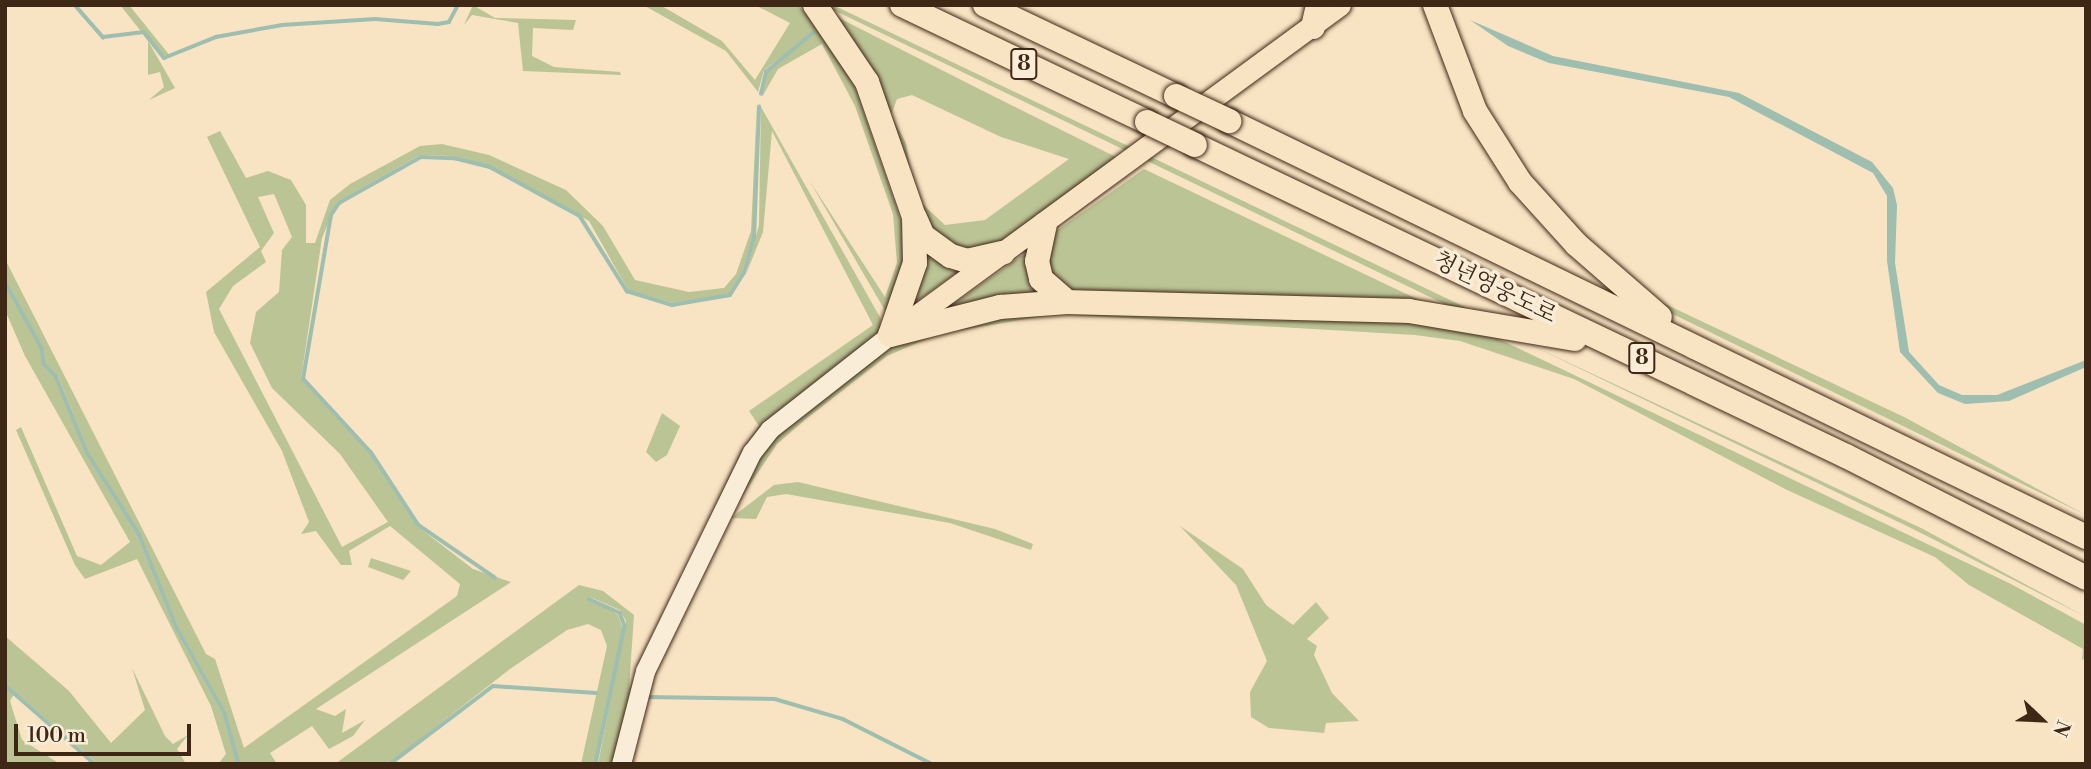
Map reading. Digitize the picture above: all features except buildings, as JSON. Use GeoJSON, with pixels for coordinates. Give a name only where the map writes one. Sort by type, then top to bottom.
{"type":"FeatureCollection","features":[{"type":"Feature","properties":{"kind":"highway"},"geometry":{"type":"LineString","coordinates":[[815,5],[867,82],[923,236],[951,256],[967,261],[1003,253]]}},
{"type":"Feature","properties":{"kind":"highway","name":"청년영웅도로"},"geometry":{"type":"LineString","coordinates":[[902,5],[1635,355],[2086,578]]}},
{"type":"Feature","properties":{"kind":"highway","name":"청년영웅도로"},"geometry":{"type":"LineString","coordinates":[[985,5],[1710,351],[2086,537]]}},
{"type":"Feature","properties":{"kind":"highway"},"geometry":{"type":"LineString","coordinates":[[1426,5],[1440,30],[1475,111],[1528,192],[1607,273],[1710,351]]}},
{"type":"Feature","properties":{"kind":"highway"},"geometry":{"type":"LineString","coordinates":[[1435,5],[1440,30]]}},
{"type":"Feature","properties":{"kind":"highway"},"geometry":{"type":"LineString","coordinates":[[890,335],[915,263],[914,217]]}},
{"type":"Feature","properties":{"kind":"highway"},"geometry":{"type":"LineString","coordinates":[[1045,224],[1037,261],[1041,279],[1067,302]]}},
{"type":"Feature","properties":{"kind":"highway"},"geometry":{"type":"LineString","coordinates":[[890,335],[1000,307],[1067,302],[1460,315],[1635,355]]}},
{"type":"Feature","properties":{"kind":"main road"},"geometry":{"type":"LineString","coordinates":[[621,764],[645,671],[752,452],[770,429],[890,335],[1045,224],[1315,16],[1340,5]]}},
{"type":"Feature","properties":{"kind":"green space"},"geometry":{"type":"Polygon","coordinates":[[[120,5],[129,5],[171,57],[159,54],[120,5]]]}},
{"type":"Feature","properties":{"kind":"green space"},"geometry":{"type":"Polygon","coordinates":[[[473,5],[495,18],[576,20],[573,30],[533,28],[532,56],[554,67],[620,72],[621,75],[523,71],[518,23],[472,15],[464,25],[473,5]]]}},
{"type":"Feature","properties":{"kind":"green space"},"geometry":{"type":"Polygon","coordinates":[[[643,5],[660,5],[722,41],[755,80],[790,23],[755,5],[798,5],[817,26],[855,87],[903,227],[903,264],[887,314],[809,180],[885,297],[897,263],[893,214],[855,106],[822,44],[778,69],[762,97],[767,73],[815,33],[764,70],[758,92],[726,51],[643,5]]]}},
{"type":"Feature","properties":{"kind":"green space"},"geometry":{"type":"Polygon","coordinates":[[[823,5],[833,5],[1469,309],[1459,311],[823,5]]]}},
{"type":"Feature","properties":{"kind":"green space"},"geometry":{"type":"Polygon","coordinates":[[[833,15],[1118,158],[988,253],[935,244],[833,15]],[[912,95],[897,99],[891,115],[906,143],[915,197],[945,225],[985,220],[1069,159],[1001,137],[912,95]]]}},
{"type":"Feature","properties":{"kind":"green space"},"geometry":{"type":"Polygon","coordinates":[[[148,41],[175,88],[149,100],[164,87],[160,72],[148,75],[148,41]]]}},
{"type":"Feature","properties":{"kind":"green space"},"geometry":{"type":"Polygon","coordinates":[[[757,104],[753,238],[742,272],[729,293],[719,296],[672,303],[628,290],[589,221],[491,166],[454,156],[420,155],[337,202],[322,238],[301,379],[370,454],[417,526],[473,569],[511,582],[316,709],[335,716],[346,709],[342,733],[365,720],[353,736],[329,749],[312,726],[270,753],[277,764],[240,764],[226,714],[178,627],[140,534],[89,453],[58,376],[45,363],[43,347],[5,278],[5,259],[206,654],[215,659],[244,748],[457,596],[460,584],[390,526],[349,551],[352,565],[341,565],[316,531],[301,534],[309,522],[282,451],[214,332],[206,292],[260,247],[207,137],[220,131],[246,178],[268,171],[291,180],[306,205],[306,243],[315,243],[330,200],[350,184],[420,146],[442,144],[489,155],[566,190],[603,226],[635,280],[689,292],[724,288],[736,274],[751,231],[757,104]],[[274,194],[258,197],[274,233],[261,251],[266,262],[233,286],[219,309],[342,547],[388,522],[340,454],[272,388],[250,343],[256,312],[279,292],[282,250],[292,237],[274,194]]]}},
{"type":"Feature","properties":{"kind":"green space"},"geometry":{"type":"Polygon","coordinates":[[[761,107],[881,319],[879,332],[754,439],[616,764],[598,764],[626,621],[620,610],[590,597],[618,615],[623,629],[594,764],[581,764],[607,646],[601,630],[588,624],[567,630],[510,669],[388,764],[335,764],[579,585],[603,591],[634,615],[629,689],[742,449],[759,426],[749,411],[873,325],[772,131],[763,232],[746,274],[759,225],[761,107]]]}},
{"type":"Feature","properties":{"kind":"green space"},"geometry":{"type":"Polygon","coordinates":[[[1144,169],[1440,310],[1059,294],[1041,247],[1045,239],[1144,169]]]}},
{"type":"Feature","properties":{"kind":"green space"},"geometry":{"type":"Polygon","coordinates":[[[919,246],[963,268],[903,311],[919,246]]]}},
{"type":"Feature","properties":{"kind":"green space"},"geometry":{"type":"Polygon","coordinates":[[[1026,254],[1036,296],[937,316],[1021,256],[1026,254]]]}},
{"type":"Feature","properties":{"kind":"green space"},"geometry":{"type":"Polygon","coordinates":[[[5,284],[40,348],[42,365],[55,377],[86,455],[137,535],[175,629],[223,715],[237,764],[218,764],[226,754],[211,706],[137,559],[85,579],[75,565],[16,430],[21,427],[77,556],[101,565],[130,542],[25,356],[5,310],[5,284]]]}},
{"type":"Feature","properties":{"kind":"green space"},"geometry":{"type":"Polygon","coordinates":[[[1627,286],[1904,417],[2086,515],[1650,303],[1627,286]]]}},
{"type":"Feature","properties":{"kind":"green space"},"geometry":{"type":"Polygon","coordinates":[[[1010,312],[1321,314],[1480,330],[2011,584],[2086,625],[2086,657],[2082,660],[2083,649],[1969,585],[1935,557],[1787,490],[1574,379],[1460,341],[1415,335],[1056,314],[938,334],[887,356],[806,419],[777,444],[733,510],[771,437],[887,348],[1010,312]]]}},
{"type":"Feature","properties":{"kind":"green space"},"geometry":{"type":"Polygon","coordinates":[[[1512,336],[1921,528],[2086,617],[1917,531],[1512,336]]]}},
{"type":"Feature","properties":{"kind":"green space"},"geometry":{"type":"Polygon","coordinates":[[[662,413],[680,426],[667,455],[656,462],[646,452],[662,413]]]}},
{"type":"Feature","properties":{"kind":"green space"},"geometry":{"type":"Polygon","coordinates":[[[798,482],[995,529],[1033,544],[1031,550],[950,523],[786,494],[767,497],[756,519],[731,518],[774,485],[798,482]]]}},
{"type":"Feature","properties":{"kind":"green space"},"geometry":{"type":"Polygon","coordinates":[[[1180,526],[1243,569],[1266,605],[1293,625],[1316,602],[1329,618],[1307,639],[1317,646],[1314,655],[1332,693],[1359,721],[1326,723],[1324,733],[1269,728],[1251,717],[1250,692],[1267,661],[1236,585],[1180,526]]]}},
{"type":"Feature","properties":{"kind":"green space"},"geometry":{"type":"Polygon","coordinates":[[[371,558],[411,571],[403,580],[368,567],[371,558]]]}},
{"type":"Feature","properties":{"kind":"green space"},"geometry":{"type":"Polygon","coordinates":[[[5,636],[69,691],[111,743],[145,710],[132,668],[165,736],[173,744],[188,735],[177,749],[186,764],[98,764],[5,683],[5,636]]]}},
{"type":"Feature","properties":{"kind":"green space"},"geometry":{"type":"Polygon","coordinates":[[[5,687],[14,694],[10,701],[22,740],[60,764],[5,764],[5,687]]]}},
{"type":"Feature","properties":{"kind":"shaded area"},"geometry":{"type":"Polygon","coordinates":[[[1470,20],[1553,56],[1739,93],[1872,162],[1893,188],[1897,205],[1895,263],[1909,352],[1939,385],[1962,395],[1997,395],[2086,360],[2086,367],[2009,401],[1965,404],[1938,393],[1900,352],[1887,261],[1887,196],[1873,173],[1729,97],[1549,63],[1508,46],[1470,20]]]}},
{"type":"Feature","properties":{"kind":"waterway"},"geometry":{"type":"LineString","coordinates":[[75,5],[103,37],[144,32],[164,58],[216,37],[282,25],[375,19],[438,24],[449,22],[458,5]]}},
{"type":"Feature","properties":{"kind":"waterway"},"geometry":{"type":"LineString","coordinates":[[761,94],[766,72],[814,32]]}},
{"type":"Feature","properties":{"kind":"waterway"},"geometry":{"type":"LineString","coordinates":[[495,578],[418,525],[371,453],[303,379],[331,215],[339,203],[421,157],[454,158],[490,167],[580,216],[627,291],[672,305],[730,295],[744,273],[754,238],[759,107]]}},
{"type":"Feature","properties":{"kind":"waterway"},"geometry":{"type":"LineString","coordinates":[[5,281],[42,348],[44,364],[56,376],[88,454],[139,534],[177,628],[225,714],[239,764]]}},
{"type":"Feature","properties":{"kind":"waterway"},"geometry":{"type":"LineString","coordinates":[[589,599],[620,613],[625,626],[596,764]]}},
{"type":"Feature","properties":{"kind":"waterway"},"geometry":{"type":"LineString","coordinates":[[5,685],[95,764]]}},
{"type":"Feature","properties":{"kind":"waterway"},"geometry":{"type":"LineString","coordinates":[[390,764],[493,686],[596,693]]}},
{"type":"Feature","properties":{"kind":"waterway"},"geometry":{"type":"LineString","coordinates":[[645,697],[775,699],[843,719],[932,764]]}}]}
